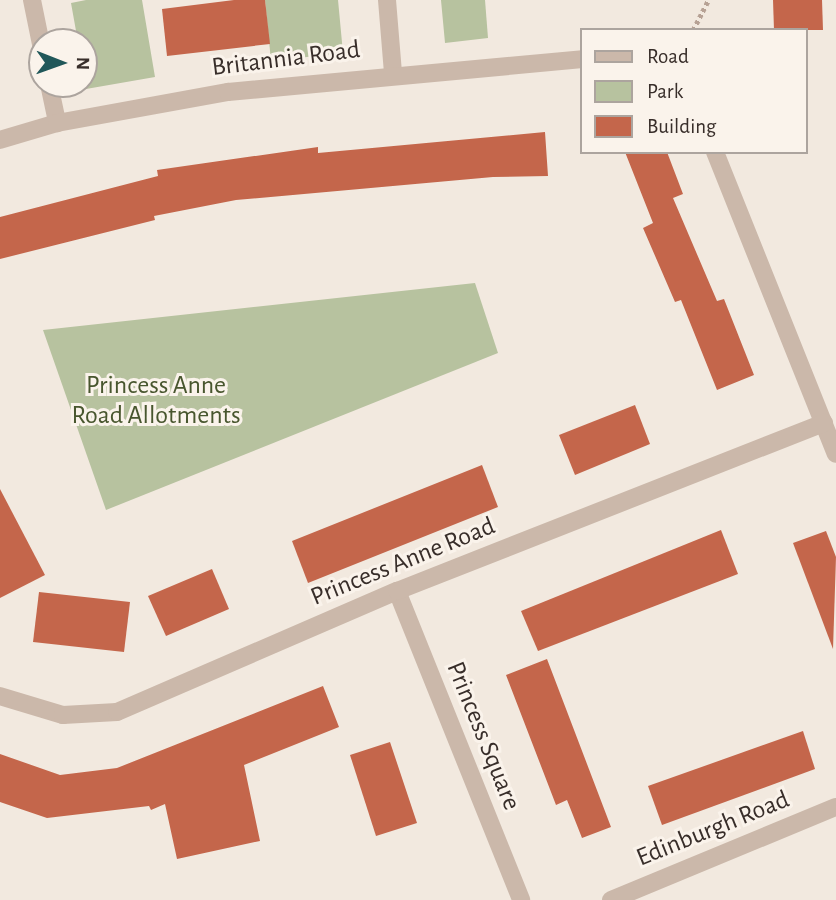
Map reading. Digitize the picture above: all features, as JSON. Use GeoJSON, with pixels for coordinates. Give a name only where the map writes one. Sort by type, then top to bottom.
{"type":"FeatureCollection","features":[{"type":"Feature","properties":{"kind":"street"},"geometry":{"type":"LineString","coordinates":[[32,0],[38,28]]}},
{"type":"Feature","properties":{"kind":"street"},"geometry":{"type":"LineString","coordinates":[[387,0],[393,73]]}},
{"type":"Feature","properties":{"kind":"street","name":"Britannia Road"},"geometry":{"type":"LineString","coordinates":[[0,141],[57,123],[204,95],[393,73],[580,58]]}},
{"type":"Feature","properties":{"kind":"street"},"geometry":{"type":"LineString","coordinates":[[52,98],[57,123]]}},
{"type":"Feature","properties":{"kind":"street"},"geometry":{"type":"LineString","coordinates":[[716,154],[836,454]]}},
{"type":"Feature","properties":{"kind":"street","name":"Princess Anne Road"},"geometry":{"type":"LineString","coordinates":[[0,696],[63,715],[117,712],[397,591],[824,423]]}},
{"type":"Feature","properties":{"kind":"street","name":"Princess Square"},"geometry":{"type":"LineString","coordinates":[[397,591],[521,900]]}},
{"type":"Feature","properties":{"kind":"street","name":"Edinburgh Road"},"geometry":{"type":"LineString","coordinates":[[611,900],[836,807]]}},
{"type":"Feature","properties":{"kind":"path"},"geometry":{"type":"LineString","coordinates":[[694,28],[708,0]]}},
{"type":"Feature","properties":{"kind":"green space"},"geometry":{"type":"Polygon","coordinates":[[[86,0],[142,0],[155,77],[98,87],[98,28],[75,28],[71,3],[86,0]]]}},
{"type":"Feature","properties":{"kind":"green space"},"geometry":{"type":"Polygon","coordinates":[[[265,0],[338,0],[343,53],[271,61],[265,0]]]}},
{"type":"Feature","properties":{"kind":"green space"},"geometry":{"type":"Polygon","coordinates":[[[441,0],[485,0],[488,38],[445,43],[441,0]]]}},
{"type":"Feature","properties":{"kind":"green space","name":"Princess Anne Road Allotments"},"geometry":{"type":"Polygon","coordinates":[[[475,283],[498,353],[106,510],[43,330],[475,283]]]}},
{"type":"Feature","properties":{"kind":"building"},"geometry":{"type":"Polygon","coordinates":[[[234,0],[265,0],[270,44],[167,56],[162,9],[234,0]]]}},
{"type":"Feature","properties":{"kind":"building"},"geometry":{"type":"Polygon","coordinates":[[[773,0],[822,0],[823,30],[774,28],[773,0]]]}},
{"type":"Feature","properties":{"kind":"building"},"geometry":{"type":"Polygon","coordinates":[[[545,132],[548,176],[493,177],[236,200],[154,216],[155,220],[0,259],[0,217],[158,176],[157,170],[318,147],[318,153],[545,132]]]}},
{"type":"Feature","properties":{"kind":"building"},"geometry":{"type":"Polygon","coordinates":[[[626,154],[668,154],[683,194],[673,198],[717,301],[724,299],[754,375],[717,390],[681,300],[675,302],[643,228],[653,223],[626,154]]]}},
{"type":"Feature","properties":{"kind":"building"},"geometry":{"type":"Polygon","coordinates":[[[635,405],[650,444],[575,475],[559,435],[635,405]]]}},
{"type":"Feature","properties":{"kind":"building"},"geometry":{"type":"Polygon","coordinates":[[[482,465],[498,507],[308,583],[292,541],[482,465]]]}},
{"type":"Feature","properties":{"kind":"building"},"geometry":{"type":"Polygon","coordinates":[[[0,489],[45,575],[0,598],[0,489]]]}},
{"type":"Feature","properties":{"kind":"building"},"geometry":{"type":"Polygon","coordinates":[[[721,530],[738,574],[538,651],[521,611],[721,530]]]}},
{"type":"Feature","properties":{"kind":"building"},"geometry":{"type":"Polygon","coordinates":[[[826,531],[836,557],[833,649],[793,543],[826,531]]]}},
{"type":"Feature","properties":{"kind":"building"},"geometry":{"type":"Polygon","coordinates":[[[212,569],[229,609],[166,636],[148,596],[212,569]]]}},
{"type":"Feature","properties":{"kind":"building"},"geometry":{"type":"Polygon","coordinates":[[[39,592],[130,602],[124,652],[33,642],[39,592]]]}},
{"type":"Feature","properties":{"kind":"building"},"geometry":{"type":"Polygon","coordinates":[[[547,659],[611,827],[582,838],[567,800],[556,805],[506,675],[547,659]]]}},
{"type":"Feature","properties":{"kind":"building"},"geometry":{"type":"Polygon","coordinates":[[[323,686],[339,727],[244,765],[260,841],[177,859],[165,804],[151,810],[149,806],[47,818],[0,802],[0,754],[60,775],[117,768],[323,686]]]}},
{"type":"Feature","properties":{"kind":"building"},"geometry":{"type":"Polygon","coordinates":[[[803,731],[815,769],[662,825],[648,786],[803,731]]]}},
{"type":"Feature","properties":{"kind":"building"},"geometry":{"type":"Polygon","coordinates":[[[390,742],[417,823],[376,836],[350,755],[390,742]]]}}]}
